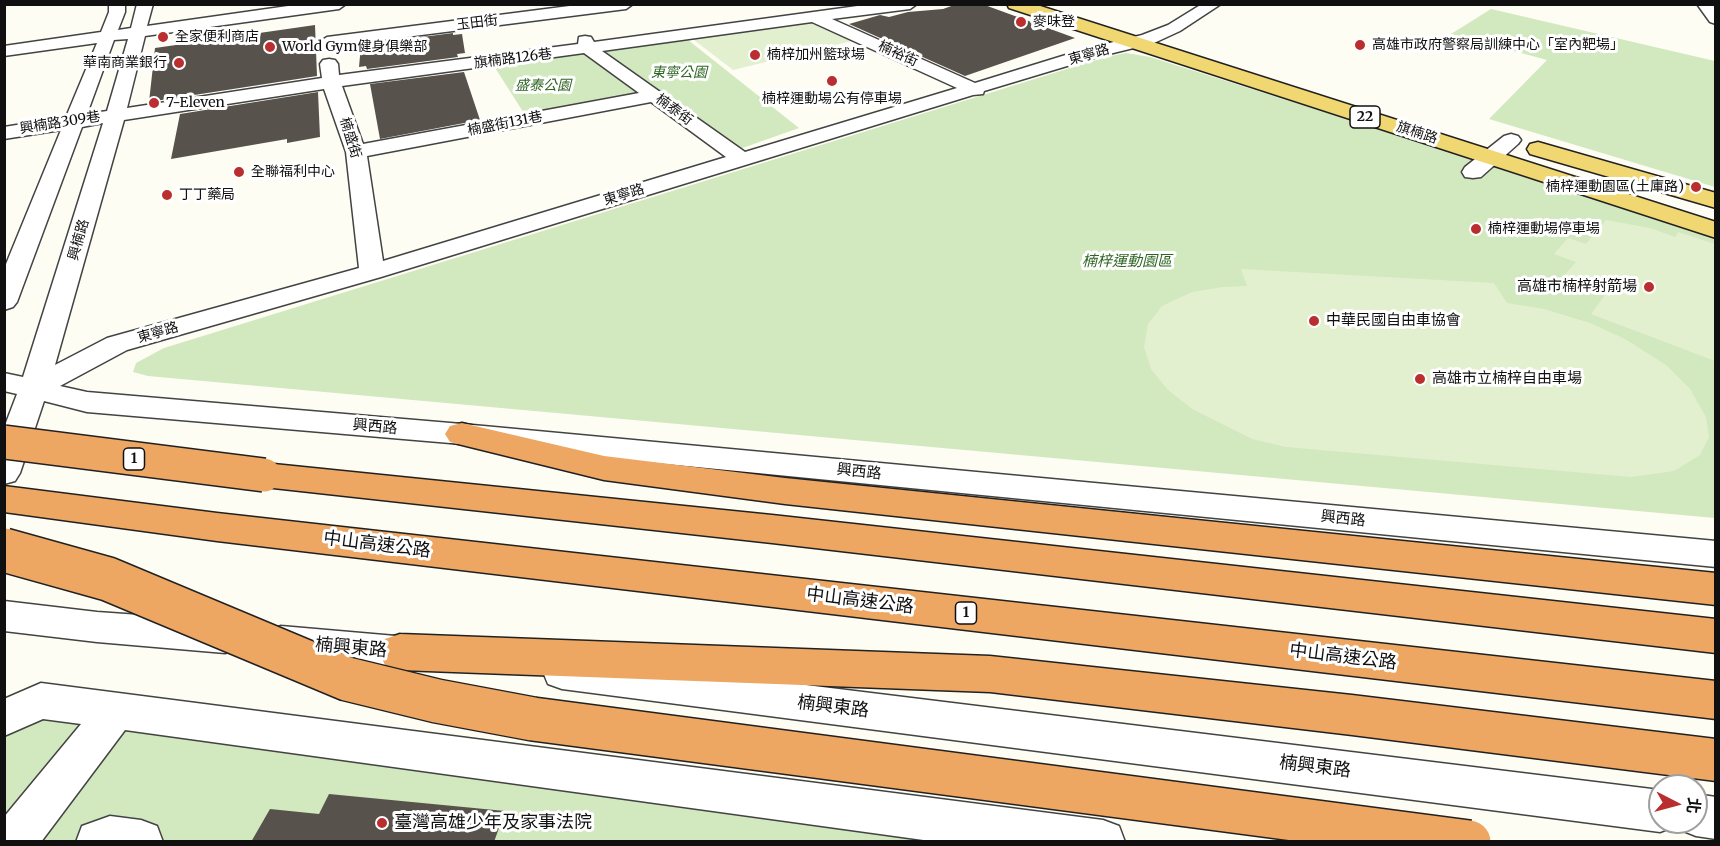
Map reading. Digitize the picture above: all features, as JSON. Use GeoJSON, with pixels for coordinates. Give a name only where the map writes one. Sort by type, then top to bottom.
{"type":"FeatureCollection","features":[{"type":"Feature","properties":{"kind":"highway"},"geometry":{"type":"LineString","coordinates":[[462,434],[604,468],[785,491],[1716,589]]}},
{"type":"Feature","properties":{"kind":"highway","name":"1"},"geometry":{"type":"LineString","coordinates":[[4,442],[264,475],[772,529],[1716,636]]}},
{"type":"Feature","properties":{"kind":"highway","name":"中山高速公路"},"geometry":{"type":"LineString","coordinates":[[4,499],[217,527],[1716,700]]}},
{"type":"Feature","properties":{"kind":"highway"},"geometry":{"type":"LineString","coordinates":[[4,550],[108,579],[347,679],[437,701],[533,719],[1468,842]]}},
{"type":"Feature","properties":{"kind":"highway"},"geometry":{"type":"LineString","coordinates":[[400,652],[990,674],[1352,715],[1716,760]]}},
{"type":"Feature","properties":{"kind":"main road","name":"旗楠路"},"geometry":{"type":"LineString","coordinates":[[1015,4],[1497,145],[1716,216]]}},
{"type":"Feature","properties":{"kind":"main road","name":"旗楠路"},"geometry":{"type":"LineString","coordinates":[[1037,4],[1140,41],[1188,41],[1348,90]]}},
{"type":"Feature","properties":{"kind":"main road","name":"旗楠路"},"geometry":{"type":"LineString","coordinates":[[1497,145],[1716,201]]}},
{"type":"Feature","properties":{"kind":"main road","name":"旗楠路"},"geometry":{"type":"LineString","coordinates":[[1497,145],[1716,230]]}},
{"type":"Feature","properties":{"kind":"street"},"geometry":{"type":"LineString","coordinates":[[4,302],[117,12],[117,4]]}},
{"type":"Feature","properties":{"kind":"street","name":"興楠路"},"geometry":{"type":"LineString","coordinates":[[4,473],[34,388],[116,114],[139,34],[145,4]]}},
{"type":"Feature","properties":{"kind":"street","name":"玉田街"},"geometry":{"type":"LineString","coordinates":[[327,42],[566,8],[626,4]]}},
{"type":"Feature","properties":{"kind":"street","name":"楠裕街"},"geometry":{"type":"LineString","coordinates":[[787,4],[976,90]]}},
{"type":"Feature","properties":{"kind":"street","name":"旗楠路126巷"},"geometry":{"type":"LineString","coordinates":[[116,114],[331,82],[589,49],[909,4]]}},
{"type":"Feature","properties":{"kind":"street","name":"東寧路"},"geometry":{"type":"LineString","coordinates":[[34,388],[117,344],[372,272],[976,90],[1091,53],[1140,41],[1174,28],[1214,4]]}},
{"type":"Feature","properties":{"kind":"street"},"geometry":{"type":"LineString","coordinates":[[1704,4],[1716,18]]}},
{"type":"Feature","properties":{"kind":"street"},"geometry":{"type":"LineString","coordinates":[[4,51],[139,34],[330,5]]}},
{"type":"Feature","properties":{"kind":"street","name":"楠盛街"},"geometry":{"type":"LineString","coordinates":[[330,5],[327,42],[331,82],[356,152],[372,272]]}},
{"type":"Feature","properties":{"kind":"street","name":"楠泰街"},"geometry":{"type":"LineString","coordinates":[[566,8],[589,49],[742,159]]}},
{"type":"Feature","properties":{"kind":"street","name":"楠盛街131巷"},"geometry":{"type":"LineString","coordinates":[[356,152],[654,96]]}},
{"type":"Feature","properties":{"kind":"street","name":"興楠路309巷"},"geometry":{"type":"LineString","coordinates":[[4,133],[116,114]]}},
{"type":"Feature","properties":{"kind":"street"},"geometry":{"type":"LineString","coordinates":[[1473,172],[1497,145]]}},
{"type":"Feature","properties":{"kind":"street","name":"興西路"},"geometry":{"type":"LineString","coordinates":[[4,382],[87,402],[462,434],[1716,554]]}},
{"type":"Feature","properties":{"kind":"street","name":"楠興東路"},"geometry":{"type":"LineString","coordinates":[[4,616],[97,627],[400,652],[1648,809]]}},
{"type":"Feature","properties":{"kind":"street"},"geometry":{"type":"LineString","coordinates":[[4,718],[41,701],[970,833],[1103,842]]}},
{"type":"Feature","properties":{"kind":"street"},"geometry":{"type":"LineString","coordinates":[[14,842],[116,711]]}},
{"type":"Feature","properties":{"kind":"street"},"geometry":{"type":"LineString","coordinates":[[98,842],[110,838],[141,842]]}},
{"type":"Feature","properties":{"kind":"green space"},"geometry":{"type":"Polygon","coordinates":[[[1491,9],[1715,61],[1715,187],[1489,119],[1547,60],[1451,34],[1491,9]]]}},
{"type":"Feature","properties":{"kind":"green space","name":"楠梓加州籃球場"},"geometry":{"type":"Polygon","coordinates":[[[812,18],[860,39],[733,70],[690,37],[812,18]]]}},
{"type":"Feature","properties":{"kind":"green space","name":"東寧公園"},"geometry":{"type":"Polygon","coordinates":[[[683,36],[799,128],[734,151],[589,49],[683,36]]]}},
{"type":"Feature","properties":{"kind":"green space","name":"盛泰公園"},"geometry":{"type":"Polygon","coordinates":[[[583,51],[642,96],[527,118],[492,63],[583,51]]]}},
{"type":"Feature","properties":{"kind":"green space","name":"楠梓運動園區"},"geometry":{"type":"Polygon","coordinates":[[[1126,53],[1150,57],[1715,235],[1715,518],[148,376],[133,372],[136,363],[164,348],[1106,57],[1126,53]]]}},
{"type":"Feature","properties":{"kind":"green space","name":"高雄市楠梓射箭場"},"geometry":{"type":"Polygon","coordinates":[[[1606,220],[1650,228],[1675,237],[1678,232],[1715,244],[1715,361],[1591,314],[1605,295],[1561,279],[1576,262],[1554,254],[1568,238],[1586,244],[1606,220]]]}},
{"type":"Feature","properties":{"kind":"green space","name":"高雄市立楠梓自由車場"},"geometry":{"type":"Polygon","coordinates":[[[1241,269],[1494,283],[1507,303],[1544,309],[1590,323],[1625,339],[1666,365],[1690,389],[1706,417],[1709,437],[1700,455],[1674,471],[1631,477],[1286,447],[1252,439],[1192,409],[1167,389],[1151,369],[1144,347],[1148,324],[1162,306],[1192,292],[1247,286],[1241,269]]]}},
{"type":"Feature","properties":{"kind":"green space"},"geometry":{"type":"Polygon","coordinates":[[[50,715],[950,841],[5,841],[4,738],[13,730],[50,715]]]}},
{"type":"Feature","properties":{"kind":"building"},"geometry":{"type":"Polygon","coordinates":[[[957,4],[982,4],[1075,38],[965,76],[849,24],[880,15],[889,17],[908,12],[943,9],[957,4]]]}},
{"type":"Feature","properties":{"kind":"building"},"geometry":{"type":"Polygon","coordinates":[[[315,25],[317,76],[149,102],[155,48],[315,25]]]}},
{"type":"Feature","properties":{"kind":"building"},"geometry":{"type":"Polygon","coordinates":[[[453,33],[453,35],[462,34],[465,53],[457,54],[458,57],[367,69],[366,66],[359,67],[361,45],[453,33]]]}},
{"type":"Feature","properties":{"kind":"building"},"geometry":{"type":"Polygon","coordinates":[[[464,72],[480,120],[380,139],[370,84],[464,72]]]}},
{"type":"Feature","properties":{"kind":"building"},"geometry":{"type":"Polygon","coordinates":[[[318,92],[320,137],[287,143],[287,139],[171,159],[180,114],[318,92]]]}},
{"type":"Feature","properties":{"kind":"building","name":"臺灣高雄少年及家事法院"},"geometry":{"type":"Polygon","coordinates":[[[329,794],[505,811],[494,842],[251,842],[270,809],[319,814],[329,794]]]}},
{"type":"Feature","properties":{"kind":"place","name":"麥味登"},"geometry":{"type":"Point","coordinates":[1021,22]}},
{"type":"Feature","properties":{"kind":"place","name":"全家便利商店"},"geometry":{"type":"Point","coordinates":[163,37]}},
{"type":"Feature","properties":{"kind":"place","name":"高雄市政府警察局訓練中心「室內靶場」"},"geometry":{"type":"Point","coordinates":[1360,45]}},
{"type":"Feature","properties":{"kind":"place","name":"World Gym健身俱樂部"},"geometry":{"type":"Point","coordinates":[270,47]}},
{"type":"Feature","properties":{"kind":"place","name":"楠梓加州籃球場"},"geometry":{"type":"Point","coordinates":[755,55]}},
{"type":"Feature","properties":{"kind":"place","name":"華南商業銀行"},"geometry":{"type":"Point","coordinates":[179,63]}},
{"type":"Feature","properties":{"kind":"place","name":"楠梓運動場公有停車場"},"geometry":{"type":"Point","coordinates":[832,81]}},
{"type":"Feature","properties":{"kind":"place","name":"7-Eleven"},"geometry":{"type":"Point","coordinates":[154,103]}},
{"type":"Feature","properties":{"kind":"place","name":"全聯福利中心"},"geometry":{"type":"Point","coordinates":[239,172]}},
{"type":"Feature","properties":{"kind":"place","name":"楠梓運動園區(土庫路)"},"geometry":{"type":"Point","coordinates":[1696,187]}},
{"type":"Feature","properties":{"kind":"place","name":"丁丁藥局"},"geometry":{"type":"Point","coordinates":[167,195]}},
{"type":"Feature","properties":{"kind":"place","name":"楠梓運動場停車場"},"geometry":{"type":"Point","coordinates":[1476,229]}},
{"type":"Feature","properties":{"kind":"place","name":"高雄市楠梓射箭場"},"geometry":{"type":"Point","coordinates":[1649,287]}},
{"type":"Feature","properties":{"kind":"place","name":"中華民國自由車協會"},"geometry":{"type":"Point","coordinates":[1314,321]}},
{"type":"Feature","properties":{"kind":"place","name":"高雄市立楠梓自由車場"},"geometry":{"type":"Point","coordinates":[1420,379]}},
{"type":"Feature","properties":{"kind":"place","name":"臺灣高雄少年及家事法院"},"geometry":{"type":"Point","coordinates":[382,823]}}]}
